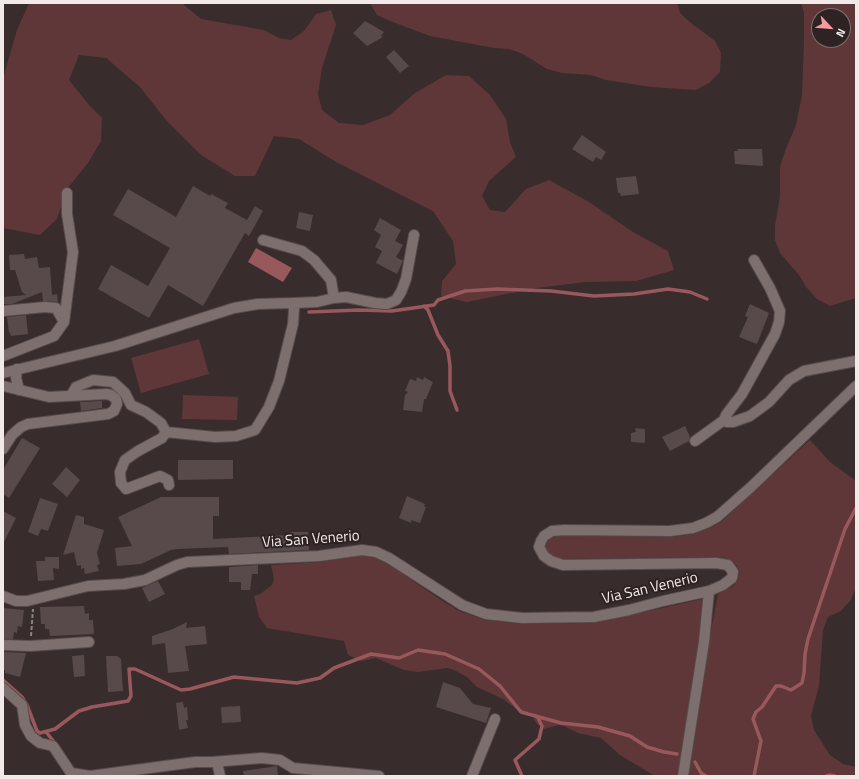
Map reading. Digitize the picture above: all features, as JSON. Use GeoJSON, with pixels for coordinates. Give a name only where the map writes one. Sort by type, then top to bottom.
{"type":"FeatureCollection","features":[{"type":"Feature","properties":{"kind":"street"},"geometry":{"type":"LineString","coordinates":[[3,356],[54,336],[64,322],[73,252],[67,214],[67,193]]}},
{"type":"Feature","properties":{"kind":"street"},"geometry":{"type":"LineString","coordinates":[[3,373],[115,346],[234,308],[258,304],[317,302],[346,297],[387,304],[396,300],[401,292],[406,279],[414,235]]}},
{"type":"Feature","properties":{"kind":"street"},"geometry":{"type":"LineString","coordinates":[[263,240],[302,250],[314,260],[331,280],[334,298]]}},
{"type":"Feature","properties":{"kind":"street"},"geometry":{"type":"LineString","coordinates":[[695,441],[724,420],[726,415],[742,394],[775,334],[779,322],[780,311],[770,288],[754,260]]}},
{"type":"Feature","properties":{"kind":"street"},"geometry":{"type":"LineString","coordinates":[[166,432],[215,437],[236,436],[255,430],[269,407],[279,380],[293,324],[293,303]]}},
{"type":"Feature","properties":{"kind":"street"},"geometry":{"type":"LineString","coordinates":[[3,311],[45,307],[56,308],[64,322]]}},
{"type":"Feature","properties":{"kind":"street"},"geometry":{"type":"LineString","coordinates":[[724,420],[726,422],[733,422],[750,416],[769,402],[789,380],[804,371],[856,361]]}},
{"type":"Feature","properties":{"kind":"street"},"geometry":{"type":"LineString","coordinates":[[17,369],[16,378],[18,390]]}},
{"type":"Feature","properties":{"kind":"street"},"geometry":{"type":"LineString","coordinates":[[71,396],[76,387],[93,380],[113,382],[125,393],[131,405],[146,412],[161,423],[166,432]]}},
{"type":"Feature","properties":{"kind":"street"},"geometry":{"type":"LineString","coordinates":[[3,386],[50,398],[106,394],[111,395],[116,399],[117,404],[114,411],[108,414],[28,424],[21,427],[12,435],[3,449]]}},
{"type":"Feature","properties":{"kind":"street","name":"Via San Venerio"},"geometry":{"type":"LineString","coordinates":[[3,596],[16,601],[27,601],[88,586],[124,584],[145,580],[187,562],[319,556],[362,550],[376,552],[389,558],[462,606],[486,614],[522,618],[594,617],[709,591],[723,585],[732,578],[733,572],[728,566],[716,563],[563,565],[551,561],[544,556],[539,547],[544,536],[552,531],[670,531],[693,528],[706,523],[717,517],[752,487],[856,386]]}},
{"type":"Feature","properties":{"kind":"street"},"geometry":{"type":"LineString","coordinates":[[166,432],[162,438],[138,450],[125,460],[120,472],[121,483],[126,489],[160,476],[168,480],[168,485]]}},
{"type":"Feature","properties":{"kind":"street"},"geometry":{"type":"LineString","coordinates":[[683,776],[704,642],[709,591]]}},
{"type":"Feature","properties":{"kind":"street"},"geometry":{"type":"LineString","coordinates":[[3,645],[30,646],[89,642]]}},
{"type":"Feature","properties":{"kind":"street"},"geometry":{"type":"LineString","coordinates":[[3,688],[22,705],[25,725],[31,736],[40,743],[53,746],[71,773],[90,776],[194,762],[217,762],[262,758],[280,760],[294,768],[379,776]]}},
{"type":"Feature","properties":{"kind":"street"},"geometry":{"type":"LineString","coordinates":[[472,776],[495,719]]}},
{"type":"Feature","properties":{"kind":"street"},"geometry":{"type":"LineString","coordinates":[[217,762],[220,776]]}},
{"type":"Feature","properties":{"kind":"path"},"geometry":{"type":"LineString","coordinates":[[30,646],[34,600]]}},
{"type":"Feature","properties":{"kind":"shaded area"},"geometry":{"type":"Polygon","coordinates":[[[29,3],[184,3],[184,5],[201,19],[264,30],[279,38],[291,40],[304,31],[316,14],[331,10],[336,25],[322,68],[318,94],[322,110],[339,123],[363,125],[390,115],[415,93],[446,75],[469,76],[490,95],[506,119],[510,142],[516,157],[489,181],[482,196],[490,210],[505,212],[526,189],[549,180],[589,202],[633,232],[668,251],[674,270],[636,281],[586,282],[536,288],[467,302],[441,296],[442,281],[456,264],[453,241],[433,211],[336,162],[299,139],[274,136],[255,176],[235,176],[201,155],[166,120],[140,87],[106,58],[79,55],[69,80],[89,105],[102,118],[101,141],[88,163],[67,189],[57,219],[40,235],[3,228],[4,75],[17,30],[29,3]]]}},
{"type":"Feature","properties":{"kind":"shaded area"},"geometry":{"type":"Polygon","coordinates":[[[370,3],[677,3],[680,13],[715,41],[721,53],[720,72],[709,83],[696,90],[651,87],[606,80],[591,75],[562,73],[547,69],[523,54],[509,49],[494,48],[430,36],[377,15],[370,3]]]}},
{"type":"Feature","properties":{"kind":"shaded area"},"geometry":{"type":"Polygon","coordinates":[[[801,3],[856,3],[856,298],[830,306],[817,299],[806,287],[799,275],[780,253],[775,240],[775,226],[780,196],[780,167],[796,125],[802,95],[804,13],[801,3]]]}},
{"type":"Feature","properties":{"kind":"shaded area"},"geometry":{"type":"Polygon","coordinates":[[[256,248],[292,268],[283,282],[248,262],[256,248]]]}},
{"type":"Feature","properties":{"kind":"shaded area"},"geometry":{"type":"Polygon","coordinates":[[[199,339],[209,374],[141,393],[131,358],[199,339]]]}},
{"type":"Feature","properties":{"kind":"shaded area"},"geometry":{"type":"Polygon","coordinates":[[[183,395],[238,397],[237,420],[182,419],[183,395]]]}},
{"type":"Feature","properties":{"kind":"shaded area"},"geometry":{"type":"Polygon","coordinates":[[[810,440],[830,462],[856,481],[856,588],[850,601],[841,611],[828,617],[823,630],[819,686],[811,716],[814,730],[830,755],[843,764],[856,767],[856,776],[688,776],[718,594],[733,586],[738,580],[739,571],[737,566],[731,560],[716,557],[563,559],[548,552],[545,547],[546,544],[550,538],[564,535],[671,537],[694,534],[721,522],[810,440]]]}},
{"type":"Feature","properties":{"kind":"shaded area"},"geometry":{"type":"Polygon","coordinates":[[[362,556],[375,558],[387,563],[459,611],[485,620],[522,624],[595,623],[702,599],[699,641],[678,776],[655,776],[620,755],[601,738],[578,733],[559,725],[544,729],[537,724],[530,712],[522,713],[503,699],[477,687],[467,677],[454,670],[447,668],[418,672],[404,670],[376,658],[361,661],[348,655],[344,641],[267,628],[259,617],[254,596],[260,594],[272,585],[274,579],[271,565],[319,562],[362,556]]]}},
{"type":"Feature","properties":{"kind":"building"},"geometry":{"type":"Polygon","coordinates":[[[365,21],[384,32],[381,36],[383,37],[367,46],[353,33],[365,21]]]}},
{"type":"Feature","properties":{"kind":"building"},"geometry":{"type":"Polygon","coordinates":[[[394,50],[409,66],[400,73],[386,57],[394,50]]]}},
{"type":"Feature","properties":{"kind":"building"},"geometry":{"type":"Polygon","coordinates":[[[582,135],[606,152],[601,160],[596,157],[593,162],[572,149],[582,135]]]}},
{"type":"Feature","properties":{"kind":"building"},"geometry":{"type":"Polygon","coordinates":[[[737,149],[762,149],[763,166],[735,164],[734,151],[738,151],[737,149]]]}},
{"type":"Feature","properties":{"kind":"building"},"geometry":{"type":"Polygon","coordinates":[[[636,176],[639,194],[621,196],[620,193],[618,193],[616,178],[636,176]]]}},
{"type":"Feature","properties":{"kind":"building"},"geometry":{"type":"Polygon","coordinates":[[[193,186],[210,196],[211,194],[228,203],[225,208],[247,220],[255,206],[263,211],[249,236],[245,233],[203,306],[168,285],[149,318],[98,289],[111,265],[148,286],[170,248],[113,215],[128,189],[176,217],[193,186]]]}},
{"type":"Feature","properties":{"kind":"building"},"geometry":{"type":"Polygon","coordinates":[[[299,212],[313,215],[310,231],[296,228],[299,212]]]}},
{"type":"Feature","properties":{"kind":"building"},"geometry":{"type":"Polygon","coordinates":[[[380,218],[401,230],[395,241],[403,245],[396,257],[403,261],[397,274],[376,263],[382,251],[375,247],[381,235],[374,230],[380,218]]]}},
{"type":"Feature","properties":{"kind":"building"},"geometry":{"type":"Polygon","coordinates":[[[24,254],[25,259],[37,257],[39,268],[50,267],[52,295],[57,294],[58,302],[43,301],[42,292],[12,304],[3,304],[3,297],[26,295],[22,292],[15,270],[10,270],[9,255],[24,254]]]}},
{"type":"Feature","properties":{"kind":"building"},"geometry":{"type":"Polygon","coordinates":[[[750,304],[769,313],[757,344],[739,337],[748,317],[745,316],[750,304]]]}},
{"type":"Feature","properties":{"kind":"building"},"geometry":{"type":"Polygon","coordinates":[[[26,315],[28,334],[11,336],[10,332],[9,333],[7,317],[26,315]]]}},
{"type":"Feature","properties":{"kind":"building"},"geometry":{"type":"Polygon","coordinates":[[[417,377],[423,380],[424,377],[433,382],[426,399],[424,399],[422,412],[403,410],[405,395],[408,392],[405,391],[410,379],[416,381],[417,377]]]}},
{"type":"Feature","properties":{"kind":"building"},"geometry":{"type":"Polygon","coordinates":[[[102,401],[102,408],[81,411],[80,402],[102,401]]]}},
{"type":"Feature","properties":{"kind":"building"},"geometry":{"type":"Polygon","coordinates":[[[685,426],[690,437],[689,441],[670,451],[662,437],[685,426]]]}},
{"type":"Feature","properties":{"kind":"building"},"geometry":{"type":"Polygon","coordinates":[[[635,428],[645,429],[645,443],[631,442],[631,433],[636,432],[635,428]]]}},
{"type":"Feature","properties":{"kind":"building"},"geometry":{"type":"Polygon","coordinates":[[[22,438],[40,448],[9,498],[3,494],[3,470],[22,438]]]}},
{"type":"Feature","properties":{"kind":"building"},"geometry":{"type":"Polygon","coordinates":[[[178,460],[233,460],[233,479],[178,480],[178,460]]]}},
{"type":"Feature","properties":{"kind":"building"},"geometry":{"type":"Polygon","coordinates":[[[66,467],[80,480],[67,497],[52,484],[66,467]]]}},
{"type":"Feature","properties":{"kind":"building"},"geometry":{"type":"Polygon","coordinates":[[[407,496],[425,504],[424,506],[426,507],[420,523],[411,520],[411,523],[399,518],[407,496]]]}},
{"type":"Feature","properties":{"kind":"building"},"geometry":{"type":"Polygon","coordinates":[[[161,497],[219,497],[219,516],[213,516],[213,539],[290,535],[290,532],[308,532],[309,550],[229,554],[228,547],[177,549],[171,550],[141,564],[117,566],[115,548],[132,546],[118,517],[161,497]]]}},
{"type":"Feature","properties":{"kind":"building"},"geometry":{"type":"Polygon","coordinates":[[[40,498],[58,504],[48,531],[41,529],[38,536],[28,532],[40,498]]]}},
{"type":"Feature","properties":{"kind":"building"},"geometry":{"type":"Polygon","coordinates":[[[3,511],[16,518],[3,544],[3,511]]]}},
{"type":"Feature","properties":{"kind":"building"},"geometry":{"type":"Polygon","coordinates":[[[76,515],[84,517],[84,524],[104,530],[97,553],[100,564],[97,565],[99,571],[85,574],[84,568],[81,569],[81,565],[77,566],[74,552],[63,555],[76,515]]]}},
{"type":"Feature","properties":{"kind":"building"},"geometry":{"type":"Polygon","coordinates":[[[45,557],[59,557],[59,569],[53,568],[54,580],[38,581],[36,561],[45,561],[45,557]]]}},
{"type":"Feature","properties":{"kind":"building"},"geometry":{"type":"Polygon","coordinates":[[[258,565],[258,574],[252,574],[250,590],[241,590],[241,582],[229,582],[229,567],[258,565]]]}},
{"type":"Feature","properties":{"kind":"building"},"geometry":{"type":"Polygon","coordinates":[[[158,581],[165,594],[149,602],[142,588],[158,581]]]}},
{"type":"Feature","properties":{"kind":"building"},"geometry":{"type":"Polygon","coordinates":[[[84,606],[85,614],[89,613],[89,620],[93,620],[94,634],[50,636],[49,629],[45,629],[45,624],[41,624],[40,607],[84,606]]]}},
{"type":"Feature","properties":{"kind":"building"},"geometry":{"type":"Polygon","coordinates":[[[3,608],[24,610],[22,627],[18,626],[17,633],[14,632],[13,639],[3,639],[3,608]]]}},
{"type":"Feature","properties":{"kind":"building"},"geometry":{"type":"Polygon","coordinates":[[[187,622],[186,628],[205,626],[207,644],[185,646],[189,671],[168,673],[165,643],[152,645],[152,636],[173,629],[187,622]]]}},
{"type":"Feature","properties":{"kind":"building"},"geometry":{"type":"Polygon","coordinates":[[[3,652],[26,653],[20,677],[5,673],[5,670],[3,670],[3,652]]]}},
{"type":"Feature","properties":{"kind":"building"},"geometry":{"type":"Polygon","coordinates":[[[84,655],[85,676],[74,677],[72,656],[84,655]]]}},
{"type":"Feature","properties":{"kind":"building"},"geometry":{"type":"Polygon","coordinates":[[[106,656],[117,656],[121,659],[123,691],[108,692],[106,656]]]}},
{"type":"Feature","properties":{"kind":"building"},"geometry":{"type":"Polygon","coordinates":[[[443,682],[460,688],[473,704],[491,708],[486,723],[436,707],[443,682]]]}},
{"type":"Feature","properties":{"kind":"building"},"geometry":{"type":"Polygon","coordinates":[[[183,702],[184,708],[187,707],[188,720],[186,720],[188,728],[179,730],[176,703],[183,702]]]}},
{"type":"Feature","properties":{"kind":"building"},"geometry":{"type":"Polygon","coordinates":[[[240,706],[241,722],[222,723],[221,707],[240,706]]]}},
{"type":"Feature","properties":{"kind":"building"},"geometry":{"type":"Polygon","coordinates":[[[277,766],[278,776],[244,776],[243,771],[277,766]]]}},
{"type":"Feature","properties":{"kind":"waterway"},"geometry":{"type":"LineString","coordinates":[[309,312],[359,310],[392,311],[434,305],[438,300],[465,291],[497,289],[551,291],[594,296],[634,294],[668,289],[690,292],[707,299]]}},
{"type":"Feature","properties":{"kind":"waterway"},"geometry":{"type":"LineString","coordinates":[[424,306],[428,310],[438,335],[448,351],[450,366],[450,391],[457,410]]}},
{"type":"Feature","properties":{"kind":"waterway"},"geometry":{"type":"LineString","coordinates":[[754,776],[761,741],[753,719],[756,712],[762,707],[776,686],[781,686],[791,690],[802,683],[808,639],[845,529],[856,508]]}},
{"type":"Feature","properties":{"kind":"waterway"},"geometry":{"type":"LineString","coordinates":[[3,680],[22,697],[27,705],[37,731],[40,733],[55,729],[79,711],[92,707],[128,701],[131,696],[129,669],[135,669],[181,690],[234,677],[297,683],[320,678],[334,668],[371,654],[399,658],[418,650],[445,654],[479,669],[500,686],[521,712],[561,723],[598,727],[630,736],[647,747],[677,754]]}},
{"type":"Feature","properties":{"kind":"waterway"},"geometry":{"type":"LineString","coordinates":[[522,776],[515,760],[539,739],[542,726],[538,718]]}},
{"type":"Feature","properties":{"kind":"waterway"},"geometry":{"type":"LineString","coordinates":[[46,732],[55,743]]}},
{"type":"Feature","properties":{"kind":"waterway"},"geometry":{"type":"LineString","coordinates":[[695,762],[701,773],[706,776]]}},
{"type":"Feature","properties":{"kind":"waterway"},"geometry":{"type":"LineString","coordinates":[[826,776],[835,776]]}}]}
